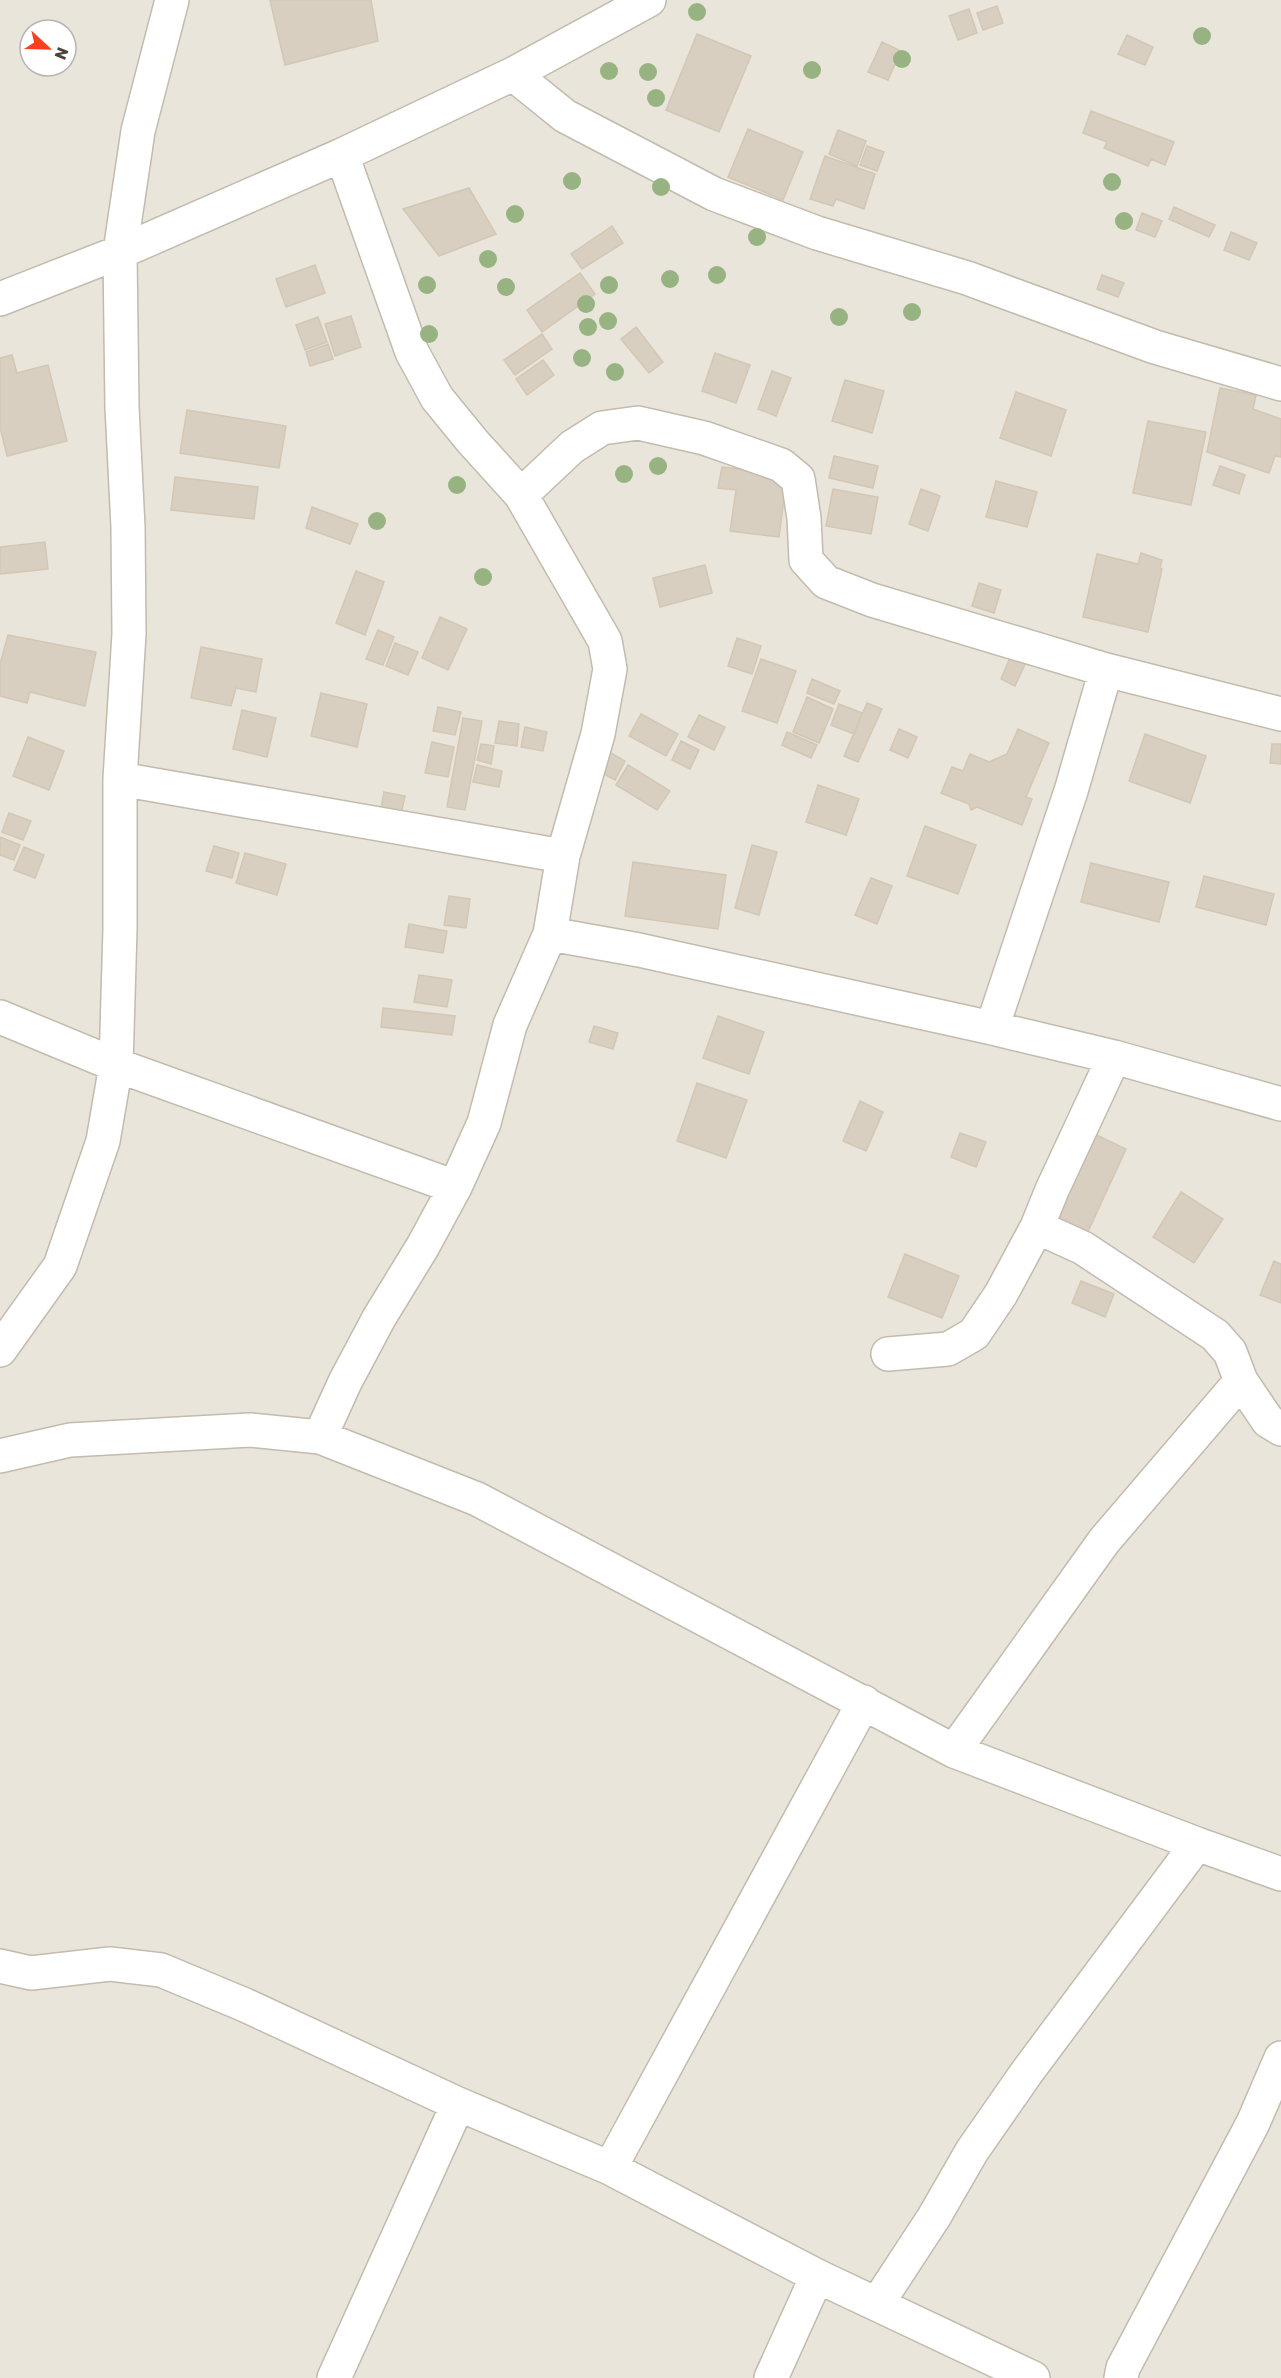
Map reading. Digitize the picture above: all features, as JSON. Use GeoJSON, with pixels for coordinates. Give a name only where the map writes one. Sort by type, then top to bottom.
{"type":"FeatureCollection","features":[{"type":"Feature","properties":{"kind":"street"},"geometry":{"type":"LineString","coordinates":[[0,1350],[60,1266],[103,1141],[116,1065],[120,928],[120,779],[129,634],[120,252],[138,131],[172,0]]}},
{"type":"Feature","properties":{"kind":"street"},"geometry":{"type":"LineString","coordinates":[[0,299],[120,252],[342,155],[513,74],[649,0]]}},
{"type":"Feature","properties":{"kind":"street"},"geometry":{"type":"LineString","coordinates":[[513,74],[565,116],[714,194],[817,233],[967,278],[1155,347],[1281,384]]}},
{"type":"Feature","properties":{"kind":"street"},"geometry":{"type":"LineString","coordinates":[[320,1437],[345,1382],[379,1318],[423,1246],[455,1187],[484,1123],[510,1025],[550,934],[563,856],[598,734],[610,669],[605,641],[521,495],[472,442],[436,398],[412,352],[342,155]]}},
{"type":"Feature","properties":{"kind":"street"},"geometry":{"type":"LineString","coordinates":[[521,495],[572,447],[602,428],[638,423],[704,438],[781,465],[798,479],[804,518],[806,560],[826,582],[872,600],[1106,670],[1281,714]]}},
{"type":"Feature","properties":{"kind":"street"},"geometry":{"type":"LineString","coordinates":[[992,1028],[1071,791],[1106,670]]}},
{"type":"Feature","properties":{"kind":"street"},"geometry":{"type":"LineString","coordinates":[[120,779],[563,856]]}},
{"type":"Feature","properties":{"kind":"street"},"geometry":{"type":"LineString","coordinates":[[550,934],[639,950],[992,1028],[1114,1057],[1281,1104]]}},
{"type":"Feature","properties":{"kind":"street"},"geometry":{"type":"LineString","coordinates":[[0,1017],[116,1065],[455,1187]]}},
{"type":"Feature","properties":{"kind":"street"},"geometry":{"type":"LineString","coordinates":[[888,1354],[948,1350],[974,1334],[1001,1294],[1037,1227],[1114,1057]]}},
{"type":"Feature","properties":{"kind":"street"},"geometry":{"type":"LineString","coordinates":[[1037,1227],[1083,1248],[1215,1335],[1230,1352],[1241,1381],[1268,1420],[1281,1429]]}},
{"type":"Feature","properties":{"kind":"street"},"geometry":{"type":"LineString","coordinates":[[954,1751],[1104,1541],[1241,1381]]}},
{"type":"Feature","properties":{"kind":"street"},"geometry":{"type":"LineString","coordinates":[[0,1456],[70,1440],[250,1430],[320,1437],[477,1499],[954,1751],[1281,1874]]}},
{"type":"Feature","properties":{"kind":"street"},"geometry":{"type":"LineString","coordinates":[[610,2168],[864,1702]]}},
{"type":"Feature","properties":{"kind":"street"},"geometry":{"type":"LineString","coordinates":[[877,2304],[934,2217],[978,2143],[1027,2072],[1197,1844]]}},
{"type":"Feature","properties":{"kind":"street"},"geometry":{"type":"LineString","coordinates":[[0,1966],[31,1973],[110,1964],[161,1970],[245,2005],[458,2104],[610,2168],[817,2276],[1033,2378]]}},
{"type":"Feature","properties":{"kind":"street"},"geometry":{"type":"LineString","coordinates":[[1121,2378],[1123,2368],[1253,2123],[1281,2058]]}},
{"type":"Feature","properties":{"kind":"street"},"geometry":{"type":"LineString","coordinates":[[334,2378],[458,2104]]}},
{"type":"Feature","properties":{"kind":"street"},"geometry":{"type":"LineString","coordinates":[[771,2378],[817,2276]]}},
{"type":"Feature","properties":{"kind":"shaded area"},"geometry":{"type":"Polygon","coordinates":[[[0,0],[1281,0],[1281,2378],[0,2378],[0,0]]]}},
{"type":"Feature","properties":{"kind":"building"},"geometry":{"type":"Polygon","coordinates":[[[270,0],[371,0],[378,41],[285,65],[270,0]]]}},
{"type":"Feature","properties":{"kind":"building"},"geometry":{"type":"Polygon","coordinates":[[[997,6],[1003,23],[983,30],[977,13],[997,6]]]}},
{"type":"Feature","properties":{"kind":"building"},"geometry":{"type":"Polygon","coordinates":[[[969,9],[977,33],[958,40],[949,16],[969,9]]]}},
{"type":"Feature","properties":{"kind":"building"},"geometry":{"type":"Polygon","coordinates":[[[697,34],[751,56],[719,132],[666,110],[697,34]]]}},
{"type":"Feature","properties":{"kind":"building"},"geometry":{"type":"Polygon","coordinates":[[[1127,35],[1153,47],[1145,65],[1118,54],[1127,35]]]}},
{"type":"Feature","properties":{"kind":"building"},"geometry":{"type":"Polygon","coordinates":[[[882,42],[901,51],[888,80],[868,72],[882,42]]]}},
{"type":"Feature","properties":{"kind":"building"},"geometry":{"type":"Polygon","coordinates":[[[1091,111],[1174,142],[1165,165],[1151,159],[1148,166],[1104,148],[1107,142],[1083,133],[1091,111]]]}},
{"type":"Feature","properties":{"kind":"building"},"geometry":{"type":"Polygon","coordinates":[[[748,129],[803,152],[783,200],[728,177],[748,129]]]}},
{"type":"Feature","properties":{"kind":"building"},"geometry":{"type":"Polygon","coordinates":[[[838,130],[866,141],[857,166],[829,154],[838,130]]]}},
{"type":"Feature","properties":{"kind":"building"},"geometry":{"type":"Polygon","coordinates":[[[867,146],[884,152],[877,171],[860,165],[867,146]]]}},
{"type":"Feature","properties":{"kind":"building"},"geometry":{"type":"Polygon","coordinates":[[[825,156],[875,174],[864,209],[836,199],[833,206],[810,199],[825,156]]]}},
{"type":"Feature","properties":{"kind":"building"},"geometry":{"type":"Polygon","coordinates":[[[469,188],[496,234],[439,256],[403,209],[469,188]]]}},
{"type":"Feature","properties":{"kind":"building"},"geometry":{"type":"Polygon","coordinates":[[[1174,207],[1215,225],[1209,237],[1169,219],[1174,207]]]}},
{"type":"Feature","properties":{"kind":"building"},"geometry":{"type":"Polygon","coordinates":[[[1142,213],[1162,221],[1155,237],[1136,230],[1142,213]]]}},
{"type":"Feature","properties":{"kind":"building"},"geometry":{"type":"Polygon","coordinates":[[[612,226],[623,243],[582,269],[571,254],[612,226]]]}},
{"type":"Feature","properties":{"kind":"building"},"geometry":{"type":"Polygon","coordinates":[[[1231,232],[1257,243],[1249,260],[1224,250],[1231,232]]]}},
{"type":"Feature","properties":{"kind":"building"},"geometry":{"type":"Polygon","coordinates":[[[315,265],[325,293],[286,307],[276,279],[315,265]]]}},
{"type":"Feature","properties":{"kind":"building"},"geometry":{"type":"Polygon","coordinates":[[[580,273],[595,294],[542,332],[527,310],[580,273]]]}},
{"type":"Feature","properties":{"kind":"building"},"geometry":{"type":"Polygon","coordinates":[[[1102,275],[1124,283],[1118,297],[1097,289],[1102,275]]]}},
{"type":"Feature","properties":{"kind":"building"},"geometry":{"type":"Polygon","coordinates":[[[351,316],[361,347],[335,356],[325,324],[351,316]]]}},
{"type":"Feature","properties":{"kind":"building"},"geometry":{"type":"Polygon","coordinates":[[[318,317],[327,342],[305,350],[296,325],[318,317]]]}},
{"type":"Feature","properties":{"kind":"building"},"geometry":{"type":"Polygon","coordinates":[[[636,327],[663,362],[649,373],[621,339],[636,327]]]}},
{"type":"Feature","properties":{"kind":"building"},"geometry":{"type":"Polygon","coordinates":[[[542,334],[552,349],[515,375],[504,360],[542,334]]]}},
{"type":"Feature","properties":{"kind":"building"},"geometry":{"type":"Polygon","coordinates":[[[328,344],[333,359],[310,366],[306,352],[328,344]]]}},
{"type":"Feature","properties":{"kind":"building"},"geometry":{"type":"Polygon","coordinates":[[[715,353],[750,365],[736,403],[702,391],[715,353]]]}},
{"type":"Feature","properties":{"kind":"building"},"geometry":{"type":"Polygon","coordinates":[[[12,355],[17,373],[48,365],[67,441],[7,456],[0,427],[0,358],[12,355]]]}},
{"type":"Feature","properties":{"kind":"building"},"geometry":{"type":"Polygon","coordinates":[[[543,360],[554,375],[527,395],[516,379],[543,360]]]}},
{"type":"Feature","properties":{"kind":"building"},"geometry":{"type":"Polygon","coordinates":[[[772,371],[791,378],[776,416],[758,409],[772,371]]]}},
{"type":"Feature","properties":{"kind":"building"},"geometry":{"type":"Polygon","coordinates":[[[845,380],[884,391],[872,433],[832,421],[845,380]]]}},
{"type":"Feature","properties":{"kind":"building"},"geometry":{"type":"Polygon","coordinates":[[[1220,388],[1256,395],[1253,409],[1281,419],[1281,457],[1275,456],[1269,473],[1207,452],[1220,388]]]}},
{"type":"Feature","properties":{"kind":"building"},"geometry":{"type":"Polygon","coordinates":[[[1016,392],[1066,410],[1051,456],[1000,438],[1016,392]]]}},
{"type":"Feature","properties":{"kind":"building"},"geometry":{"type":"Polygon","coordinates":[[[187,410],[286,426],[279,468],[180,453],[187,410]]]}},
{"type":"Feature","properties":{"kind":"building"},"geometry":{"type":"Polygon","coordinates":[[[1148,421],[1206,432],[1191,505],[1133,493],[1148,421]]]}},
{"type":"Feature","properties":{"kind":"building"},"geometry":{"type":"Polygon","coordinates":[[[834,456],[878,466],[873,488],[829,478],[834,456]]]}},
{"type":"Feature","properties":{"kind":"building"},"geometry":{"type":"Polygon","coordinates":[[[1220,466],[1245,475],[1239,494],[1213,485],[1220,466]]]}},
{"type":"Feature","properties":{"kind":"building"},"geometry":{"type":"Polygon","coordinates":[[[722,467],[787,475],[779,537],[730,531],[736,490],[718,488],[722,467]]]}},
{"type":"Feature","properties":{"kind":"building"},"geometry":{"type":"Polygon","coordinates":[[[175,477],[258,487],[254,519],[171,510],[175,477]]]}},
{"type":"Feature","properties":{"kind":"building"},"geometry":{"type":"Polygon","coordinates":[[[996,481],[1037,492],[1027,527],[986,517],[996,481]]]}},
{"type":"Feature","properties":{"kind":"building"},"geometry":{"type":"Polygon","coordinates":[[[833,489],[878,497],[871,534],[826,526],[833,489]]]}},
{"type":"Feature","properties":{"kind":"building"},"geometry":{"type":"Polygon","coordinates":[[[921,489],[940,496],[928,531],[909,524],[921,489]]]}},
{"type":"Feature","properties":{"kind":"building"},"geometry":{"type":"Polygon","coordinates":[[[312,507],[358,524],[350,544],[306,528],[312,507]]]}},
{"type":"Feature","properties":{"kind":"building"},"geometry":{"type":"Polygon","coordinates":[[[45,542],[48,569],[0,574],[0,547],[45,542]]]}},
{"type":"Feature","properties":{"kind":"building"},"geometry":{"type":"Polygon","coordinates":[[[1141,553],[1162,560],[1148,632],[1083,617],[1097,554],[1138,564],[1141,553]]]}},
{"type":"Feature","properties":{"kind":"building"},"geometry":{"type":"Polygon","coordinates":[[[705,565],[712,593],[660,607],[653,578],[705,565]]]}},
{"type":"Feature","properties":{"kind":"building"},"geometry":{"type":"Polygon","coordinates":[[[356,571],[384,582],[365,635],[336,623],[356,571]]]}},
{"type":"Feature","properties":{"kind":"building"},"geometry":{"type":"Polygon","coordinates":[[[979,583],[1001,590],[994,613],[972,606],[979,583]]]}},
{"type":"Feature","properties":{"kind":"building"},"geometry":{"type":"Polygon","coordinates":[[[440,617],[467,629],[448,670],[422,658],[440,617]]]}},
{"type":"Feature","properties":{"kind":"building"},"geometry":{"type":"Polygon","coordinates":[[[378,630],[394,637],[383,665],[366,659],[378,630]]]}},
{"type":"Feature","properties":{"kind":"building"},"geometry":{"type":"Polygon","coordinates":[[[8,635],[96,652],[85,706],[30,692],[27,703],[0,696],[0,664],[8,635]]]}},
{"type":"Feature","properties":{"kind":"building"},"geometry":{"type":"Polygon","coordinates":[[[737,638],[761,646],[752,674],[728,666],[737,638]]]}},
{"type":"Feature","properties":{"kind":"building"},"geometry":{"type":"Polygon","coordinates":[[[395,643],[418,652],[408,675],[386,666],[395,643]]]}},
{"type":"Feature","properties":{"kind":"building"},"geometry":{"type":"Polygon","coordinates":[[[201,647],[262,659],[256,692],[236,688],[231,706],[191,698],[201,647]]]}},
{"type":"Feature","properties":{"kind":"building"},"geometry":{"type":"Polygon","coordinates":[[[1012,653],[1027,660],[1015,686],[1001,679],[1012,653]]]}},
{"type":"Feature","properties":{"kind":"building"},"geometry":{"type":"Polygon","coordinates":[[[761,659],[796,671],[777,723],[742,711],[761,659]]]}},
{"type":"Feature","properties":{"kind":"building"},"geometry":{"type":"Polygon","coordinates":[[[812,679],[840,691],[834,704],[807,693],[812,679]]]}},
{"type":"Feature","properties":{"kind":"building"},"geometry":{"type":"Polygon","coordinates":[[[321,693],[367,704],[357,747],[311,736],[321,693]]]}},
{"type":"Feature","properties":{"kind":"building"},"geometry":{"type":"Polygon","coordinates":[[[807,697],[833,709],[819,743],[793,732],[807,697]]]}},
{"type":"Feature","properties":{"kind":"building"},"geometry":{"type":"Polygon","coordinates":[[[867,703],[882,709],[858,762],[844,756],[867,703]]]}},
{"type":"Feature","properties":{"kind":"building"},"geometry":{"type":"Polygon","coordinates":[[[839,704],[862,713],[854,734],[831,725],[839,704]]]}},
{"type":"Feature","properties":{"kind":"building"},"geometry":{"type":"Polygon","coordinates":[[[438,707],[461,712],[455,735],[433,731],[438,707]]]}},
{"type":"Feature","properties":{"kind":"building"},"geometry":{"type":"Polygon","coordinates":[[[242,710],[276,718],[267,757],[233,749],[242,710]]]}},
{"type":"Feature","properties":{"kind":"building"},"geometry":{"type":"Polygon","coordinates":[[[641,714],[678,734],[666,756],[629,736],[641,714]]]}},
{"type":"Feature","properties":{"kind":"building"},"geometry":{"type":"Polygon","coordinates":[[[699,715],[725,727],[714,750],[688,737],[699,715]]]}},
{"type":"Feature","properties":{"kind":"building"},"geometry":{"type":"Polygon","coordinates":[[[463,718],[482,721],[465,810],[447,807],[463,718]]]}},
{"type":"Feature","properties":{"kind":"building"},"geometry":{"type":"Polygon","coordinates":[[[499,721],[519,724],[517,746],[495,743],[499,721]]]}},
{"type":"Feature","properties":{"kind":"building"},"geometry":{"type":"Polygon","coordinates":[[[525,727],[547,732],[543,751],[521,747],[525,727]]]}},
{"type":"Feature","properties":{"kind":"building"},"geometry":{"type":"Polygon","coordinates":[[[899,729],[917,737],[908,758],[890,750],[899,729]]]}},
{"type":"Feature","properties":{"kind":"building"},"geometry":{"type":"Polygon","coordinates":[[[1018,729],[1049,743],[1026,797],[1032,799],[1022,825],[977,807],[971,810],[969,804],[941,793],[952,767],[963,771],[970,754],[989,762],[1007,754],[1018,729]]]}},
{"type":"Feature","properties":{"kind":"building"},"geometry":{"type":"Polygon","coordinates":[[[787,732],[817,745],[811,758],[782,745],[787,732]]]}},
{"type":"Feature","properties":{"kind":"building"},"geometry":{"type":"Polygon","coordinates":[[[1145,734],[1206,756],[1190,803],[1129,781],[1145,734]]]}},
{"type":"Feature","properties":{"kind":"building"},"geometry":{"type":"Polygon","coordinates":[[[28,737],[64,751],[49,790],[13,776],[28,737]]]}},
{"type":"Feature","properties":{"kind":"building"},"geometry":{"type":"Polygon","coordinates":[[[681,741],[699,750],[690,769],[672,760],[681,741]]]}},
{"type":"Feature","properties":{"kind":"building"},"geometry":{"type":"Polygon","coordinates":[[[432,742],[454,747],[448,777],[425,773],[432,742]]]}},
{"type":"Feature","properties":{"kind":"building"},"geometry":{"type":"Polygon","coordinates":[[[481,744],[494,746],[491,764],[477,760],[481,744]]]}},
{"type":"Feature","properties":{"kind":"building"},"geometry":{"type":"Polygon","coordinates":[[[1272,744],[1281,744],[1281,764],[1270,763],[1272,744]]]}},
{"type":"Feature","properties":{"kind":"building"},"geometry":{"type":"Polygon","coordinates":[[[604,749],[625,761],[615,780],[593,768],[604,749]]]}},
{"type":"Feature","properties":{"kind":"building"},"geometry":{"type":"Polygon","coordinates":[[[477,765],[502,771],[499,787],[473,782],[477,765]]]}},
{"type":"Feature","properties":{"kind":"building"},"geometry":{"type":"Polygon","coordinates":[[[628,765],[670,791],[657,810],[616,785],[628,765]]]}},
{"type":"Feature","properties":{"kind":"building"},"geometry":{"type":"Polygon","coordinates":[[[818,785],[859,799],[846,835],[806,822],[818,785]]]}},
{"type":"Feature","properties":{"kind":"building"},"geometry":{"type":"Polygon","coordinates":[[[384,792],[405,796],[400,818],[380,814],[384,792]]]}},
{"type":"Feature","properties":{"kind":"building"},"geometry":{"type":"Polygon","coordinates":[[[9,813],[31,821],[23,840],[2,832],[9,813]]]}},
{"type":"Feature","properties":{"kind":"building"},"geometry":{"type":"Polygon","coordinates":[[[925,826],[976,845],[958,894],[907,876],[925,826]]]}},
{"type":"Feature","properties":{"kind":"building"},"geometry":{"type":"Polygon","coordinates":[[[0,837],[20,845],[14,860],[0,855],[0,837]]]}},
{"type":"Feature","properties":{"kind":"building"},"geometry":{"type":"Polygon","coordinates":[[[752,845],[777,852],[759,915],[735,908],[752,845]]]}},
{"type":"Feature","properties":{"kind":"building"},"geometry":{"type":"Polygon","coordinates":[[[214,846],[239,853],[232,878],[206,871],[214,846]]]}},
{"type":"Feature","properties":{"kind":"building"},"geometry":{"type":"Polygon","coordinates":[[[24,847],[44,855],[35,878],[14,870],[24,847]]]}},
{"type":"Feature","properties":{"kind":"building"},"geometry":{"type":"Polygon","coordinates":[[[245,853],[286,864],[277,895],[236,883],[245,853]]]}},
{"type":"Feature","properties":{"kind":"building"},"geometry":{"type":"Polygon","coordinates":[[[633,862],[726,875],[718,929],[625,916],[633,862]]]}},
{"type":"Feature","properties":{"kind":"building"},"geometry":{"type":"Polygon","coordinates":[[[1091,863],[1169,882],[1159,922],[1081,902],[1091,863]]]}},
{"type":"Feature","properties":{"kind":"building"},"geometry":{"type":"Polygon","coordinates":[[[1204,876],[1274,894],[1266,925],[1196,907],[1204,876]]]}},
{"type":"Feature","properties":{"kind":"building"},"geometry":{"type":"Polygon","coordinates":[[[871,878],[892,886],[877,924],[855,915],[871,878]]]}},
{"type":"Feature","properties":{"kind":"building"},"geometry":{"type":"Polygon","coordinates":[[[449,896],[470,899],[466,928],[444,925],[449,896]]]}},
{"type":"Feature","properties":{"kind":"building"},"geometry":{"type":"Polygon","coordinates":[[[409,924],[447,931],[443,953],[405,947],[409,924]]]}},
{"type":"Feature","properties":{"kind":"building"},"geometry":{"type":"Polygon","coordinates":[[[419,975],[452,980],[447,1007],[414,1002],[419,975]]]}},
{"type":"Feature","properties":{"kind":"building"},"geometry":{"type":"Polygon","coordinates":[[[383,1008],[455,1016],[452,1035],[381,1027],[383,1008]]]}},
{"type":"Feature","properties":{"kind":"building"},"geometry":{"type":"Polygon","coordinates":[[[718,1016],[764,1032],[749,1074],[703,1058],[718,1016]]]}},
{"type":"Feature","properties":{"kind":"building"},"geometry":{"type":"Polygon","coordinates":[[[594,1026],[618,1033],[613,1049],[589,1042],[594,1026]]]}},
{"type":"Feature","properties":{"kind":"building"},"geometry":{"type":"Polygon","coordinates":[[[697,1083],[747,1100],[726,1158],[677,1141],[697,1083]]]}},
{"type":"Feature","properties":{"kind":"building"},"geometry":{"type":"Polygon","coordinates":[[[860,1101],[883,1112],[866,1151],[843,1141],[860,1101]]]}},
{"type":"Feature","properties":{"kind":"building"},"geometry":{"type":"Polygon","coordinates":[[[1088,1131],[1126,1149],[1086,1236],[1048,1218],[1088,1131]]]}},
{"type":"Feature","properties":{"kind":"building"},"geometry":{"type":"Polygon","coordinates":[[[960,1133],[986,1142],[976,1167],[951,1157],[960,1133]]]}},
{"type":"Feature","properties":{"kind":"building"},"geometry":{"type":"Polygon","coordinates":[[[1181,1192],[1223,1219],[1194,1263],[1153,1237],[1181,1192]]]}},
{"type":"Feature","properties":{"kind":"building"},"geometry":{"type":"Polygon","coordinates":[[[905,1254],[959,1276],[942,1318],[888,1297],[905,1254]]]}},
{"type":"Feature","properties":{"kind":"building"},"geometry":{"type":"Polygon","coordinates":[[[1274,1261],[1281,1264],[1281,1303],[1260,1295],[1274,1261]]]}},
{"type":"Feature","properties":{"kind":"building"},"geometry":{"type":"Polygon","coordinates":[[[1081,1281],[1114,1294],[1105,1317],[1072,1303],[1081,1281]]]}}]}
